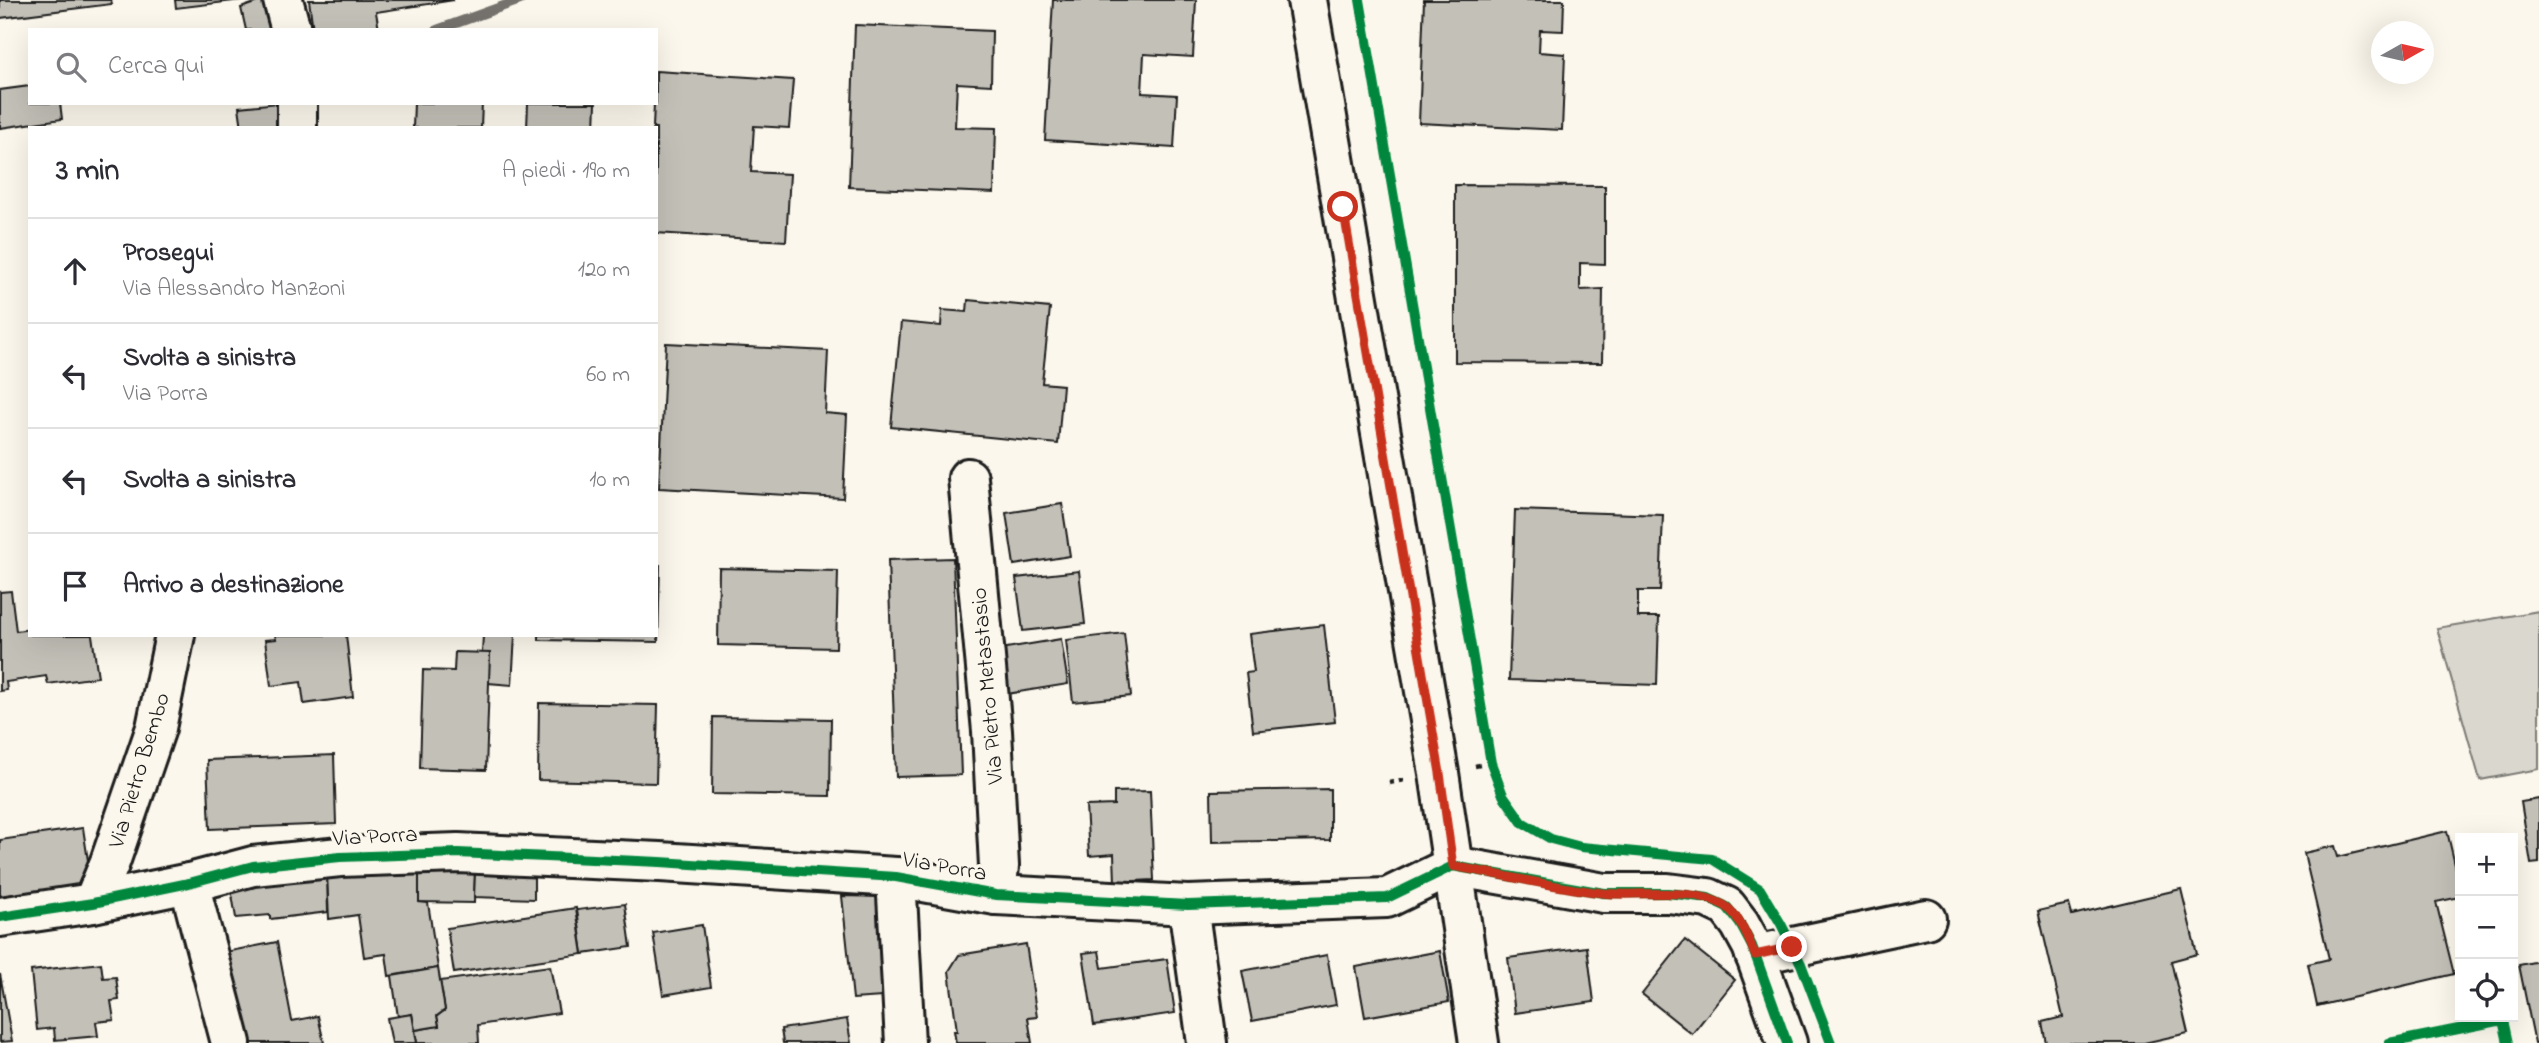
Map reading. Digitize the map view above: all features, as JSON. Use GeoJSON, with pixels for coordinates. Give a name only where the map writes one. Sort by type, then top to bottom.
{"type":"FeatureCollection","features":[{"type":"Feature","properties":{"kind":"street"},"geometry":{"type":"LineString","coordinates":[[284,0],[291,28]]}},
{"type":"Feature","properties":{"kind":"street"},"geometry":{"type":"LineString","coordinates":[[1307,0],[1440,773],[1479,1043]]}},
{"type":"Feature","properties":{"kind":"street"},"geometry":{"type":"LineString","coordinates":[[297,105],[297,126]]}},
{"type":"Feature","properties":{"kind":"street","name":"Via Pietro Metastasio"},"geometry":{"type":"LineString","coordinates":[[968,478],[992,731],[999,866],[996,895]]}},
{"type":"Feature","properties":{"kind":"street","name":"Via Pietro Bembo"},"geometry":{"type":"LineString","coordinates":[[93,903],[110,862],[156,728],[175,637]]}},
{"type":"Feature","properties":{"kind":"street","name":"Via Porra"},"geometry":{"type":"LineString","coordinates":[[0,917],[93,903],[265,864],[340,856],[458,853],[660,862],[896,877],[996,895],[1188,905],[1387,898],[1453,866]]}},
{"type":"Feature","properties":{"kind":"street"},"geometry":{"type":"LineString","coordinates":[[1453,866],[1604,893],[1668,893],[1708,898],[1727,907],[1741,924],[1755,955],[1787,1043]]}},
{"type":"Feature","properties":{"kind":"street"},"geometry":{"type":"LineString","coordinates":[[896,877],[905,1043]]}},
{"type":"Feature","properties":{"kind":"street"},"geometry":{"type":"LineString","coordinates":[[189,883],[231,1043]]}},
{"type":"Feature","properties":{"kind":"street"},"geometry":{"type":"LineString","coordinates":[[1188,905],[1207,1043]]}},
{"type":"Feature","properties":{"kind":"street"},"geometry":{"type":"LineString","coordinates":[[1755,955],[1926,919]]}},
{"type":"Feature","properties":{"kind":"path"},"geometry":{"type":"LineString","coordinates":[[1489,750],[1495,774]]}},
{"type":"Feature","properties":{"kind":"shaded area"},"geometry":{"type":"Polygon","coordinates":[[[2539,611],[2539,769],[2480,780],[2437,628],[2539,611]]]}},
{"type":"Feature","properties":{"kind":"building"},"geometry":{"type":"Polygon","coordinates":[[[0,0],[111,0],[112,4],[0,18],[0,0]]]}},
{"type":"Feature","properties":{"kind":"building"},"geometry":{"type":"Polygon","coordinates":[[[175,0],[242,0],[176,8],[175,0]]]}},
{"type":"Feature","properties":{"kind":"building"},"geometry":{"type":"Polygon","coordinates":[[[267,0],[278,28],[246,28],[241,8],[267,0]]]}},
{"type":"Feature","properties":{"kind":"building"},"geometry":{"type":"Polygon","coordinates":[[[309,0],[454,0],[376,12],[379,28],[313,28],[309,0]]]}},
{"type":"Feature","properties":{"kind":"building"},"geometry":{"type":"Polygon","coordinates":[[[1053,0],[1196,0],[1193,57],[1144,54],[1142,93],[1177,95],[1174,148],[1045,140],[1053,0]]]}},
{"type":"Feature","properties":{"kind":"building"},"geometry":{"type":"Polygon","coordinates":[[[1424,0],[1564,0],[1563,31],[1540,30],[1539,52],[1565,54],[1562,130],[1419,123],[1424,0]]]}},
{"type":"Feature","properties":{"kind":"building"},"geometry":{"type":"Polygon","coordinates":[[[855,25],[992,31],[991,85],[957,83],[955,127],[996,128],[994,193],[849,187],[855,25]]]}},
{"type":"Feature","properties":{"kind":"building"},"geometry":{"type":"Polygon","coordinates":[[[658,71],[793,80],[789,128],[754,126],[751,172],[790,174],[786,241],[658,233],[658,126],[653,126],[654,105],[658,105],[658,71]]]}},
{"type":"Feature","properties":{"kind":"building"},"geometry":{"type":"Polygon","coordinates":[[[28,86],[28,105],[60,105],[62,119],[0,128],[0,90],[28,86]]]}},
{"type":"Feature","properties":{"kind":"building"},"geometry":{"type":"Polygon","coordinates":[[[278,105],[280,126],[242,126],[239,107],[278,105]]]}},
{"type":"Feature","properties":{"kind":"building"},"geometry":{"type":"Polygon","coordinates":[[[414,105],[482,105],[481,126],[413,126],[414,105]]]}},
{"type":"Feature","properties":{"kind":"building"},"geometry":{"type":"Polygon","coordinates":[[[528,105],[596,105],[595,126],[527,126],[528,105]]]}},
{"type":"Feature","properties":{"kind":"building"},"geometry":{"type":"Polygon","coordinates":[[[1455,185],[1605,186],[1605,264],[1580,263],[1580,290],[1603,289],[1602,363],[1455,362],[1455,185]]]}},
{"type":"Feature","properties":{"kind":"building"},"geometry":{"type":"Polygon","coordinates":[[[968,300],[1050,308],[1042,383],[1063,385],[1058,444],[891,427],[901,322],[941,326],[942,310],[967,312],[968,300]]]}},
{"type":"Feature","properties":{"kind":"building"},"geometry":{"type":"Polygon","coordinates":[[[666,343],[828,351],[825,413],[847,415],[843,498],[659,488],[666,343]]]}},
{"type":"Feature","properties":{"kind":"building"},"geometry":{"type":"Polygon","coordinates":[[[1062,504],[1070,556],[1014,565],[1006,513],[1062,504]]]}},
{"type":"Feature","properties":{"kind":"building"},"geometry":{"type":"Polygon","coordinates":[[[1515,510],[1663,515],[1660,591],[1638,591],[1638,617],[1659,617],[1657,685],[1509,680],[1515,510]]]}},
{"type":"Feature","properties":{"kind":"building"},"geometry":{"type":"Polygon","coordinates":[[[953,558],[961,775],[896,777],[888,560],[953,558]]]}},
{"type":"Feature","properties":{"kind":"building"},"geometry":{"type":"Polygon","coordinates":[[[660,565],[658,642],[539,640],[539,637],[658,637],[660,565]]]}},
{"type":"Feature","properties":{"kind":"building"},"geometry":{"type":"Polygon","coordinates":[[[719,568],[838,571],[836,648],[718,645],[719,568]]]}},
{"type":"Feature","properties":{"kind":"building"},"geometry":{"type":"Polygon","coordinates":[[[1079,571],[1085,624],[1023,631],[1016,578],[1079,571]]]}},
{"type":"Feature","properties":{"kind":"building"},"geometry":{"type":"Polygon","coordinates":[[[11,591],[16,631],[28,629],[28,637],[92,637],[98,677],[48,684],[46,676],[6,682],[7,690],[0,691],[0,592],[11,591]]]}},
{"type":"Feature","properties":{"kind":"building"},"geometry":{"type":"Polygon","coordinates":[[[1324,625],[1335,722],[1253,731],[1246,673],[1254,672],[1249,634],[1324,625]]]}},
{"type":"Feature","properties":{"kind":"building"},"geometry":{"type":"Polygon","coordinates":[[[1124,633],[1131,696],[1073,702],[1066,640],[1124,633]]]}},
{"type":"Feature","properties":{"kind":"building"},"geometry":{"type":"Polygon","coordinates":[[[346,637],[353,697],[304,704],[301,682],[271,686],[265,640],[346,637]]]}},
{"type":"Feature","properties":{"kind":"building"},"geometry":{"type":"Polygon","coordinates":[[[483,637],[515,637],[512,685],[488,683],[490,653],[482,653],[483,637]]]}},
{"type":"Feature","properties":{"kind":"building"},"geometry":{"type":"Polygon","coordinates":[[[1061,639],[1068,684],[1007,694],[1000,649],[1061,639]]]}},
{"type":"Feature","properties":{"kind":"building"},"geometry":{"type":"Polygon","coordinates":[[[455,652],[490,653],[486,770],[420,768],[423,670],[454,671],[455,652]]]}},
{"type":"Feature","properties":{"kind":"building"},"geometry":{"type":"Polygon","coordinates":[[[539,703],[658,705],[656,783],[538,780],[539,703]]]}},
{"type":"Feature","properties":{"kind":"building"},"geometry":{"type":"Polygon","coordinates":[[[713,717],[831,719],[830,796],[712,794],[713,717]]]}},
{"type":"Feature","properties":{"kind":"building"},"geometry":{"type":"Polygon","coordinates":[[[334,755],[336,824],[210,829],[207,760],[334,755]]]}},
{"type":"Feature","properties":{"kind":"building"},"geometry":{"type":"Polygon","coordinates":[[[1330,789],[1330,840],[1212,842],[1211,791],[1330,789]]]}},
{"type":"Feature","properties":{"kind":"building"},"geometry":{"type":"Polygon","coordinates":[[[1150,791],[1154,880],[1115,882],[1114,854],[1089,856],[1086,806],[1114,805],[1114,792],[1150,791]]]}},
{"type":"Feature","properties":{"kind":"building"},"geometry":{"type":"Polygon","coordinates":[[[2539,799],[2539,863],[2531,864],[2521,802],[2539,799]]]}},
{"type":"Feature","properties":{"kind":"building"},"geometry":{"type":"Polygon","coordinates":[[[83,828],[93,893],[0,906],[0,840],[83,828]]]}},
{"type":"Feature","properties":{"kind":"building"},"geometry":{"type":"Polygon","coordinates":[[[2447,831],[2455,865],[2455,898],[2436,902],[2454,974],[2317,1006],[2308,964],[2329,959],[2304,853],[2335,846],[2338,857],[2447,831]]]}},
{"type":"Feature","properties":{"kind":"building"},"geometry":{"type":"Polygon","coordinates":[[[419,870],[475,870],[474,903],[419,902],[419,870]]]}},
{"type":"Feature","properties":{"kind":"building"},"geometry":{"type":"Polygon","coordinates":[[[419,870],[419,902],[428,903],[438,968],[389,976],[386,954],[364,957],[358,915],[329,919],[327,876],[419,870]]]}},
{"type":"Feature","properties":{"kind":"building"},"geometry":{"type":"Polygon","coordinates":[[[475,873],[534,875],[534,899],[474,897],[475,873]]]}},
{"type":"Feature","properties":{"kind":"building"},"geometry":{"type":"Polygon","coordinates":[[[327,876],[328,912],[270,919],[270,915],[236,918],[230,883],[327,876]]]}},
{"type":"Feature","properties":{"kind":"building"},"geometry":{"type":"Polygon","coordinates":[[[2181,889],[2197,954],[2171,961],[2188,1033],[2144,1043],[2046,1043],[2042,1022],[2063,1017],[2038,911],[2069,904],[2072,915],[2181,889]]]}},
{"type":"Feature","properties":{"kind":"building"},"geometry":{"type":"Polygon","coordinates":[[[842,896],[887,897],[897,996],[853,999],[842,896]]]}},
{"type":"Feature","properties":{"kind":"building"},"geometry":{"type":"Polygon","coordinates":[[[625,904],[631,947],[583,954],[577,910],[625,904]]]}},
{"type":"Feature","properties":{"kind":"building"},"geometry":{"type":"Polygon","coordinates":[[[576,908],[583,954],[454,973],[447,928],[576,908]]]}},
{"type":"Feature","properties":{"kind":"building"},"geometry":{"type":"Polygon","coordinates":[[[702,925],[711,987],[663,995],[653,933],[702,925]]]}},
{"type":"Feature","properties":{"kind":"building"},"geometry":{"type":"Polygon","coordinates":[[[1685,940],[1735,980],[1692,1034],[1642,994],[1685,940]]]}},
{"type":"Feature","properties":{"kind":"building"},"geometry":{"type":"Polygon","coordinates":[[[277,942],[292,1021],[318,1016],[324,1043],[242,1043],[225,952],[277,942]]]}},
{"type":"Feature","properties":{"kind":"building"},"geometry":{"type":"Polygon","coordinates":[[[1026,944],[1037,1017],[1028,1018],[1032,1043],[956,1043],[954,1031],[957,1031],[949,971],[959,955],[1026,944]]]}},
{"type":"Feature","properties":{"kind":"building"},"geometry":{"type":"Polygon","coordinates":[[[1587,947],[1594,1002],[1515,1013],[1508,958],[1587,947]]]}},
{"type":"Feature","properties":{"kind":"building"},"geometry":{"type":"Polygon","coordinates":[[[1099,951],[1102,968],[1167,959],[1175,1013],[1094,1025],[1083,953],[1099,951]]]}},
{"type":"Feature","properties":{"kind":"building"},"geometry":{"type":"Polygon","coordinates":[[[1440,951],[1449,1002],[1365,1017],[1356,967],[1440,951]]]}},
{"type":"Feature","properties":{"kind":"building"},"geometry":{"type":"Polygon","coordinates":[[[1327,955],[1336,1005],[1252,1021],[1242,971],[1327,955]]]}},
{"type":"Feature","properties":{"kind":"building"},"geometry":{"type":"Polygon","coordinates":[[[2539,961],[2539,1043],[2535,1043],[2519,965],[2539,961]]]}},
{"type":"Feature","properties":{"kind":"building"},"geometry":{"type":"Polygon","coordinates":[[[101,963],[103,978],[116,977],[119,1000],[111,1001],[114,1020],[96,1022],[98,1036],[55,1040],[54,1028],[37,1030],[31,971],[101,963]]]}},
{"type":"Feature","properties":{"kind":"building"},"geometry":{"type":"Polygon","coordinates":[[[550,966],[559,1013],[478,1025],[479,1043],[417,1043],[415,1030],[439,1026],[437,1016],[445,1010],[440,981],[550,966]]]}},
{"type":"Feature","properties":{"kind":"building"},"geometry":{"type":"Polygon","coordinates":[[[438,968],[445,1010],[437,1016],[439,1026],[415,1030],[412,1014],[398,1017],[392,976],[438,968]]]}},
{"type":"Feature","properties":{"kind":"building"},"geometry":{"type":"Polygon","coordinates":[[[0,974],[12,1041],[0,1042],[0,974]]]}},
{"type":"Feature","properties":{"kind":"building"},"geometry":{"type":"Polygon","coordinates":[[[412,1014],[417,1043],[392,1043],[387,1018],[412,1014]]]}},
{"type":"Feature","properties":{"kind":"building"},"geometry":{"type":"Polygon","coordinates":[[[847,1019],[851,1043],[783,1043],[781,1029],[847,1019]]]}},
{"type":"Feature","properties":{"kind":"waterway"},"geometry":{"type":"LineString","coordinates":[[443,28],[520,0]]}},
{"type":"Feature","properties":{"kind":"cycle path"},"geometry":{"type":"LineString","coordinates":[[1360,0],[1491,763],[1503,795],[1522,822],[1551,839],[1581,847],[1712,859],[1760,889],[1801,964],[1831,1043]]}},
{"type":"Feature","properties":{"kind":"cycle path"},"geometry":{"type":"LineString","coordinates":[[0,917],[93,903],[189,883],[253,866],[340,857],[458,853],[660,862],[896,877],[996,895],[1188,905],[1387,898],[1453,866],[1604,893],[1668,893],[1708,898],[1727,907],[1752,946],[1787,1043]]}},
{"type":"Feature","properties":{"kind":"cycle path"},"geometry":{"type":"LineString","coordinates":[[2389,1043],[2503,1020],[2508,1043]]}},
{"type":"Feature","properties":{"kind":"route"},"geometry":{"type":"LineString","coordinates":[[1343,207],[1440,773],[1453,866],[1604,893],[1668,893],[1708,898],[1727,907],[1741,924],[1755,955],[1792,947]]}}]}
